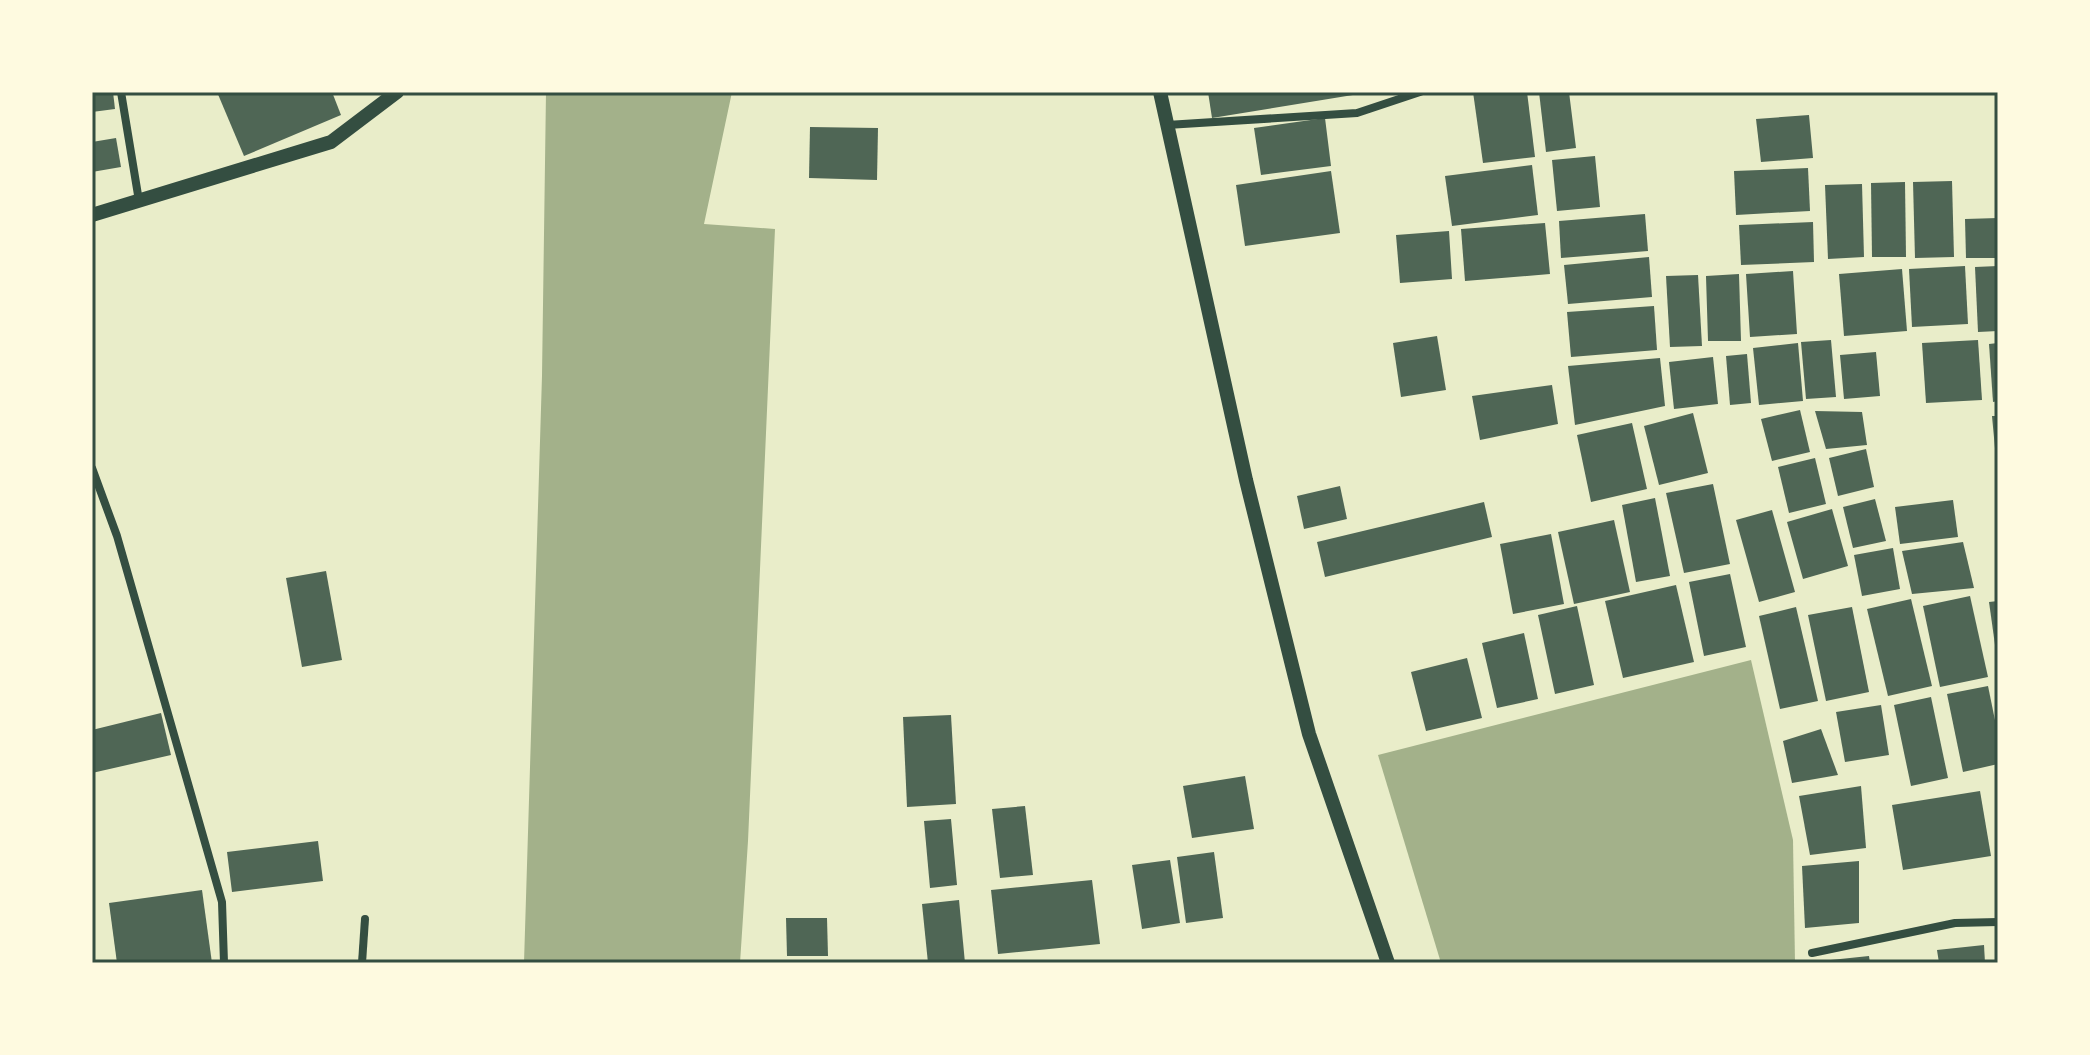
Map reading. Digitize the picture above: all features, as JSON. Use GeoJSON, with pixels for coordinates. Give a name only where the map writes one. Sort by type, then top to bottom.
{"type":"FeatureCollection","features":[{"type":"Feature","properties":{"kind":"street"},"geometry":{"type":"LineString","coordinates":[[121,92],[139,201]]}},
{"type":"Feature","properties":{"kind":"street"},"geometry":{"type":"LineString","coordinates":[[92,215],[331,142],[397,92]]}},
{"type":"Feature","properties":{"kind":"street"},"geometry":{"type":"LineString","coordinates":[[1160,92],[1246,480],[1305,719],[1388,963]]}},
{"type":"Feature","properties":{"kind":"street"},"geometry":{"type":"LineString","coordinates":[[1167,125],[1357,113],[1420,92]]}},
{"type":"Feature","properties":{"kind":"street"},"geometry":{"type":"LineString","coordinates":[[92,468],[117,536],[222,902],[224,963]]}},
{"type":"Feature","properties":{"kind":"street"},"geometry":{"type":"LineString","coordinates":[[362,963],[365,919]]}},
{"type":"Feature","properties":{"kind":"street"},"geometry":{"type":"LineString","coordinates":[[1812,953],[1955,923],[1998,922]]}},
{"type":"Feature","properties":{"kind":"shaded area"},"geometry":{"type":"Polygon","coordinates":[[[546,92],[732,92],[704,224],[775,229],[740,963],[524,963],[542,376],[546,92]]]}},
{"type":"Feature","properties":{"kind":"shaded area"},"geometry":{"type":"Polygon","coordinates":[[[1751,660],[1793,840],[1795,963],[1441,963],[1378,755],[1751,660]]]}},
{"type":"Feature","properties":{"kind":"building"},"geometry":{"type":"Polygon","coordinates":[[[92,92],[113,92],[115,109],[92,112],[92,92]]]}},
{"type":"Feature","properties":{"kind":"building"},"geometry":{"type":"Polygon","coordinates":[[[217,92],[332,92],[341,115],[244,156],[217,92]]]}},
{"type":"Feature","properties":{"kind":"building"},"geometry":{"type":"Polygon","coordinates":[[[1208,92],[1359,92],[1359,94],[1212,118],[1208,92]]]}},
{"type":"Feature","properties":{"kind":"building"},"geometry":{"type":"Polygon","coordinates":[[[1473,92],[1527,92],[1535,157],[1483,163],[1473,92]]]}},
{"type":"Feature","properties":{"kind":"building"},"geometry":{"type":"Polygon","coordinates":[[[1539,92],[1569,92],[1576,148],[1546,152],[1539,92]]]}},
{"type":"Feature","properties":{"kind":"building"},"geometry":{"type":"Polygon","coordinates":[[[1809,115],[1813,158],[1761,162],[1756,119],[1809,115]]]}},
{"type":"Feature","properties":{"kind":"building"},"geometry":{"type":"Polygon","coordinates":[[[1325,118],[1331,166],[1261,175],[1254,128],[1325,118]]]}},
{"type":"Feature","properties":{"kind":"building"},"geometry":{"type":"Polygon","coordinates":[[[810,127],[878,128],[877,180],[809,178],[810,127]]]}},
{"type":"Feature","properties":{"kind":"building"},"geometry":{"type":"Polygon","coordinates":[[[116,138],[121,167],[92,172],[92,142],[116,138]]]}},
{"type":"Feature","properties":{"kind":"building"},"geometry":{"type":"Polygon","coordinates":[[[1595,156],[1600,207],[1557,211],[1552,160],[1595,156]]]}},
{"type":"Feature","properties":{"kind":"building"},"geometry":{"type":"Polygon","coordinates":[[[1532,165],[1538,215],[1452,226],[1445,176],[1532,165]]]}},
{"type":"Feature","properties":{"kind":"building"},"geometry":{"type":"Polygon","coordinates":[[[1808,168],[1810,211],[1736,215],[1734,171],[1808,168]]]}},
{"type":"Feature","properties":{"kind":"building"},"geometry":{"type":"Polygon","coordinates":[[[1331,171],[1340,233],[1245,246],[1236,185],[1331,171]]]}},
{"type":"Feature","properties":{"kind":"building"},"geometry":{"type":"Polygon","coordinates":[[[1952,181],[1954,257],[1915,258],[1913,182],[1952,181]]]}},
{"type":"Feature","properties":{"kind":"building"},"geometry":{"type":"Polygon","coordinates":[[[1905,182],[1906,257],[1872,257],[1871,183],[1905,182]]]}},
{"type":"Feature","properties":{"kind":"building"},"geometry":{"type":"Polygon","coordinates":[[[1862,184],[1864,257],[1828,259],[1825,185],[1862,184]]]}},
{"type":"Feature","properties":{"kind":"building"},"geometry":{"type":"Polygon","coordinates":[[[1645,214],[1648,251],[1561,258],[1559,221],[1645,214]]]}},
{"type":"Feature","properties":{"kind":"building"},"geometry":{"type":"Polygon","coordinates":[[[1998,218],[1998,258],[1966,258],[1965,219],[1998,218]]]}},
{"type":"Feature","properties":{"kind":"building"},"geometry":{"type":"Polygon","coordinates":[[[1813,222],[1814,262],[1741,265],[1739,225],[1813,222]]]}},
{"type":"Feature","properties":{"kind":"building"},"geometry":{"type":"Polygon","coordinates":[[[1545,223],[1550,274],[1465,281],[1461,229],[1545,223]]]}},
{"type":"Feature","properties":{"kind":"building"},"geometry":{"type":"Polygon","coordinates":[[[1449,231],[1452,279],[1400,283],[1396,235],[1449,231]]]}},
{"type":"Feature","properties":{"kind":"building"},"geometry":{"type":"Polygon","coordinates":[[[1649,257],[1652,297],[1568,304],[1564,265],[1649,257]]]}},
{"type":"Feature","properties":{"kind":"building"},"geometry":{"type":"Polygon","coordinates":[[[1965,266],[1968,324],[1912,327],[1909,269],[1965,266]]]}},
{"type":"Feature","properties":{"kind":"building"},"geometry":{"type":"Polygon","coordinates":[[[1998,266],[1998,331],[1978,332],[1975,267],[1998,266]]]}},
{"type":"Feature","properties":{"kind":"building"},"geometry":{"type":"Polygon","coordinates":[[[1902,269],[1907,331],[1844,336],[1839,274],[1902,269]]]}},
{"type":"Feature","properties":{"kind":"building"},"geometry":{"type":"Polygon","coordinates":[[[1793,271],[1797,334],[1750,337],[1746,274],[1793,271]]]}},
{"type":"Feature","properties":{"kind":"building"},"geometry":{"type":"Polygon","coordinates":[[[1739,274],[1741,341],[1708,341],[1706,276],[1739,274]]]}},
{"type":"Feature","properties":{"kind":"building"},"geometry":{"type":"Polygon","coordinates":[[[1698,275],[1702,346],[1670,347],[1666,276],[1698,275]]]}},
{"type":"Feature","properties":{"kind":"building"},"geometry":{"type":"Polygon","coordinates":[[[1654,306],[1657,350],[1571,357],[1567,312],[1654,306]]]}},
{"type":"Feature","properties":{"kind":"building"},"geometry":{"type":"Polygon","coordinates":[[[1437,336],[1446,390],[1401,397],[1393,343],[1437,336]]]}},
{"type":"Feature","properties":{"kind":"building"},"geometry":{"type":"Polygon","coordinates":[[[1831,340],[1836,397],[1806,399],[1801,342],[1831,340]]]}},
{"type":"Feature","properties":{"kind":"building"},"geometry":{"type":"Polygon","coordinates":[[[1978,340],[1982,400],[1926,403],[1922,343],[1978,340]]]}},
{"type":"Feature","properties":{"kind":"building"},"geometry":{"type":"Polygon","coordinates":[[[1798,343],[1803,401],[1759,405],[1753,348],[1798,343]]]}},
{"type":"Feature","properties":{"kind":"building"},"geometry":{"type":"Polygon","coordinates":[[[1998,343],[1998,401],[1993,402],[1989,344],[1998,343]]]}},
{"type":"Feature","properties":{"kind":"building"},"geometry":{"type":"Polygon","coordinates":[[[1876,352],[1880,396],[1844,399],[1840,355],[1876,352]]]}},
{"type":"Feature","properties":{"kind":"building"},"geometry":{"type":"Polygon","coordinates":[[[1747,354],[1751,403],[1730,405],[1726,356],[1747,354]]]}},
{"type":"Feature","properties":{"kind":"building"},"geometry":{"type":"Polygon","coordinates":[[[1713,357],[1718,404],[1674,409],[1669,362],[1713,357]]]}},
{"type":"Feature","properties":{"kind":"building"},"geometry":{"type":"Polygon","coordinates":[[[1660,358],[1665,406],[1575,425],[1568,366],[1660,358]]]}},
{"type":"Feature","properties":{"kind":"building"},"geometry":{"type":"Polygon","coordinates":[[[1552,385],[1558,424],[1480,440],[1472,396],[1552,385]]]}},
{"type":"Feature","properties":{"kind":"building"},"geometry":{"type":"Polygon","coordinates":[[[1800,410],[1810,452],[1772,461],[1761,419],[1800,410]]]}},
{"type":"Feature","properties":{"kind":"building"},"geometry":{"type":"Polygon","coordinates":[[[1815,411],[1862,412],[1867,445],[1826,449],[1815,411]]]}},
{"type":"Feature","properties":{"kind":"building"},"geometry":{"type":"Polygon","coordinates":[[[1693,413],[1708,473],[1659,485],[1644,426],[1693,413]]]}},
{"type":"Feature","properties":{"kind":"building"},"geometry":{"type":"Polygon","coordinates":[[[1992,416],[1998,416],[1998,459],[1996,459],[1992,416]]]}},
{"type":"Feature","properties":{"kind":"building"},"geometry":{"type":"Polygon","coordinates":[[[1632,423],[1647,489],[1591,502],[1577,435],[1632,423]]]}},
{"type":"Feature","properties":{"kind":"building"},"geometry":{"type":"Polygon","coordinates":[[[1866,449],[1874,487],[1838,496],[1829,458],[1866,449]]]}},
{"type":"Feature","properties":{"kind":"building"},"geometry":{"type":"Polygon","coordinates":[[[1815,458],[1826,504],[1789,513],[1778,467],[1815,458]]]}},
{"type":"Feature","properties":{"kind":"building"},"geometry":{"type":"Polygon","coordinates":[[[1713,484],[1730,564],[1684,573],[1666,493],[1713,484]]]}},
{"type":"Feature","properties":{"kind":"building"},"geometry":{"type":"Polygon","coordinates":[[[1340,486],[1347,519],[1304,529],[1297,496],[1340,486]]]}},
{"type":"Feature","properties":{"kind":"building"},"geometry":{"type":"Polygon","coordinates":[[[1655,498],[1670,576],[1636,582],[1622,505],[1655,498]]]}},
{"type":"Feature","properties":{"kind":"building"},"geometry":{"type":"Polygon","coordinates":[[[1875,499],[1886,541],[1853,548],[1843,507],[1875,499]]]}},
{"type":"Feature","properties":{"kind":"building"},"geometry":{"type":"Polygon","coordinates":[[[1953,500],[1958,537],[1900,544],[1895,507],[1953,500]]]}},
{"type":"Feature","properties":{"kind":"building"},"geometry":{"type":"Polygon","coordinates":[[[1484,502],[1492,537],[1325,577],[1317,542],[1484,502]]]}},
{"type":"Feature","properties":{"kind":"building"},"geometry":{"type":"Polygon","coordinates":[[[1832,509],[1848,566],[1803,579],[1787,522],[1832,509]]]}},
{"type":"Feature","properties":{"kind":"building"},"geometry":{"type":"Polygon","coordinates":[[[1772,510],[1795,592],[1759,602],[1736,520],[1772,510]]]}},
{"type":"Feature","properties":{"kind":"building"},"geometry":{"type":"Polygon","coordinates":[[[1614,520],[1630,592],[1574,604],[1558,532],[1614,520]]]}},
{"type":"Feature","properties":{"kind":"building"},"geometry":{"type":"Polygon","coordinates":[[[1551,534],[1564,604],[1513,614],[1500,544],[1551,534]]]}},
{"type":"Feature","properties":{"kind":"building"},"geometry":{"type":"Polygon","coordinates":[[[1963,542],[1974,588],[1912,594],[1902,551],[1963,542]]]}},
{"type":"Feature","properties":{"kind":"building"},"geometry":{"type":"Polygon","coordinates":[[[1893,548],[1900,589],[1862,596],[1854,555],[1893,548]]]}},
{"type":"Feature","properties":{"kind":"building"},"geometry":{"type":"Polygon","coordinates":[[[326,571],[342,660],[302,667],[286,578],[326,571]]]}},
{"type":"Feature","properties":{"kind":"building"},"geometry":{"type":"Polygon","coordinates":[[[1730,574],[1746,647],[1704,656],[1689,582],[1730,574]]]}},
{"type":"Feature","properties":{"kind":"building"},"geometry":{"type":"Polygon","coordinates":[[[1676,585],[1694,662],[1623,678],[1605,601],[1676,585]]]}},
{"type":"Feature","properties":{"kind":"building"},"geometry":{"type":"Polygon","coordinates":[[[1970,596],[1988,677],[1940,687],[1923,606],[1970,596]]]}},
{"type":"Feature","properties":{"kind":"building"},"geometry":{"type":"Polygon","coordinates":[[[1911,599],[1932,686],[1888,696],[1867,609],[1911,599]]]}},
{"type":"Feature","properties":{"kind":"building"},"geometry":{"type":"Polygon","coordinates":[[[1998,601],[1998,652],[1996,652],[1989,602],[1998,601]]]}},
{"type":"Feature","properties":{"kind":"building"},"geometry":{"type":"Polygon","coordinates":[[[1577,606],[1594,685],[1555,694],[1538,615],[1577,606]]]}},
{"type":"Feature","properties":{"kind":"building"},"geometry":{"type":"Polygon","coordinates":[[[1796,607],[1818,701],[1780,709],[1759,616],[1796,607]]]}},
{"type":"Feature","properties":{"kind":"building"},"geometry":{"type":"Polygon","coordinates":[[[1852,607],[1869,692],[1826,701],[1808,615],[1852,607]]]}},
{"type":"Feature","properties":{"kind":"building"},"geometry":{"type":"Polygon","coordinates":[[[1524,633],[1538,699],[1497,708],[1482,643],[1524,633]]]}},
{"type":"Feature","properties":{"kind":"building"},"geometry":{"type":"Polygon","coordinates":[[[1467,658],[1482,718],[1426,731],[1411,672],[1467,658]]]}},
{"type":"Feature","properties":{"kind":"building"},"geometry":{"type":"Polygon","coordinates":[[[1988,686],[1998,735],[1998,764],[1963,772],[1947,694],[1988,686]]]}},
{"type":"Feature","properties":{"kind":"building"},"geometry":{"type":"Polygon","coordinates":[[[1931,697],[1948,778],[1911,786],[1894,705],[1931,697]]]}},
{"type":"Feature","properties":{"kind":"building"},"geometry":{"type":"Polygon","coordinates":[[[1881,705],[1889,755],[1845,762],[1836,712],[1881,705]]]}},
{"type":"Feature","properties":{"kind":"building"},"geometry":{"type":"Polygon","coordinates":[[[161,713],[171,755],[92,773],[92,730],[161,713]]]}},
{"type":"Feature","properties":{"kind":"building"},"geometry":{"type":"Polygon","coordinates":[[[951,715],[956,804],[907,807],[903,717],[951,715]]]}},
{"type":"Feature","properties":{"kind":"building"},"geometry":{"type":"Polygon","coordinates":[[[1821,729],[1838,775],[1792,783],[1783,741],[1821,729]]]}},
{"type":"Feature","properties":{"kind":"building"},"geometry":{"type":"Polygon","coordinates":[[[1245,776],[1254,829],[1192,838],[1183,786],[1245,776]]]}},
{"type":"Feature","properties":{"kind":"building"},"geometry":{"type":"Polygon","coordinates":[[[1861,786],[1866,848],[1810,855],[1799,796],[1861,786]]]}},
{"type":"Feature","properties":{"kind":"building"},"geometry":{"type":"Polygon","coordinates":[[[1980,791],[1991,856],[1903,870],[1892,805],[1980,791]]]}},
{"type":"Feature","properties":{"kind":"building"},"geometry":{"type":"Polygon","coordinates":[[[1025,806],[1033,875],[1000,878],[992,809],[1025,806]]]}},
{"type":"Feature","properties":{"kind":"building"},"geometry":{"type":"Polygon","coordinates":[[[951,819],[957,885],[930,888],[924,821],[951,819]]]}},
{"type":"Feature","properties":{"kind":"building"},"geometry":{"type":"Polygon","coordinates":[[[318,841],[323,881],[232,892],[227,852],[318,841]]]}},
{"type":"Feature","properties":{"kind":"building"},"geometry":{"type":"Polygon","coordinates":[[[1214,852],[1223,918],[1186,923],[1177,857],[1214,852]]]}},
{"type":"Feature","properties":{"kind":"building"},"geometry":{"type":"Polygon","coordinates":[[[1170,860],[1180,923],[1142,929],[1132,865],[1170,860]]]}},
{"type":"Feature","properties":{"kind":"building"},"geometry":{"type":"Polygon","coordinates":[[[1859,861],[1859,923],[1805,928],[1802,866],[1859,861]]]}},
{"type":"Feature","properties":{"kind":"building"},"geometry":{"type":"Polygon","coordinates":[[[1092,880],[1100,944],[998,954],[991,890],[1092,880]]]}},
{"type":"Feature","properties":{"kind":"building"},"geometry":{"type":"Polygon","coordinates":[[[202,890],[212,963],[117,963],[109,903],[202,890]]]}},
{"type":"Feature","properties":{"kind":"building"},"geometry":{"type":"Polygon","coordinates":[[[959,900],[965,963],[928,963],[922,904],[959,900]]]}},
{"type":"Feature","properties":{"kind":"building"},"geometry":{"type":"Polygon","coordinates":[[[786,918],[827,918],[828,956],[787,956],[786,918]]]}},
{"type":"Feature","properties":{"kind":"building"},"geometry":{"type":"Polygon","coordinates":[[[1984,945],[1985,963],[1939,963],[1937,950],[1984,945]]]}},
{"type":"Feature","properties":{"kind":"building"},"geometry":{"type":"Polygon","coordinates":[[[1869,956],[1870,963],[1821,963],[1821,961],[1869,956]]]}}]}
